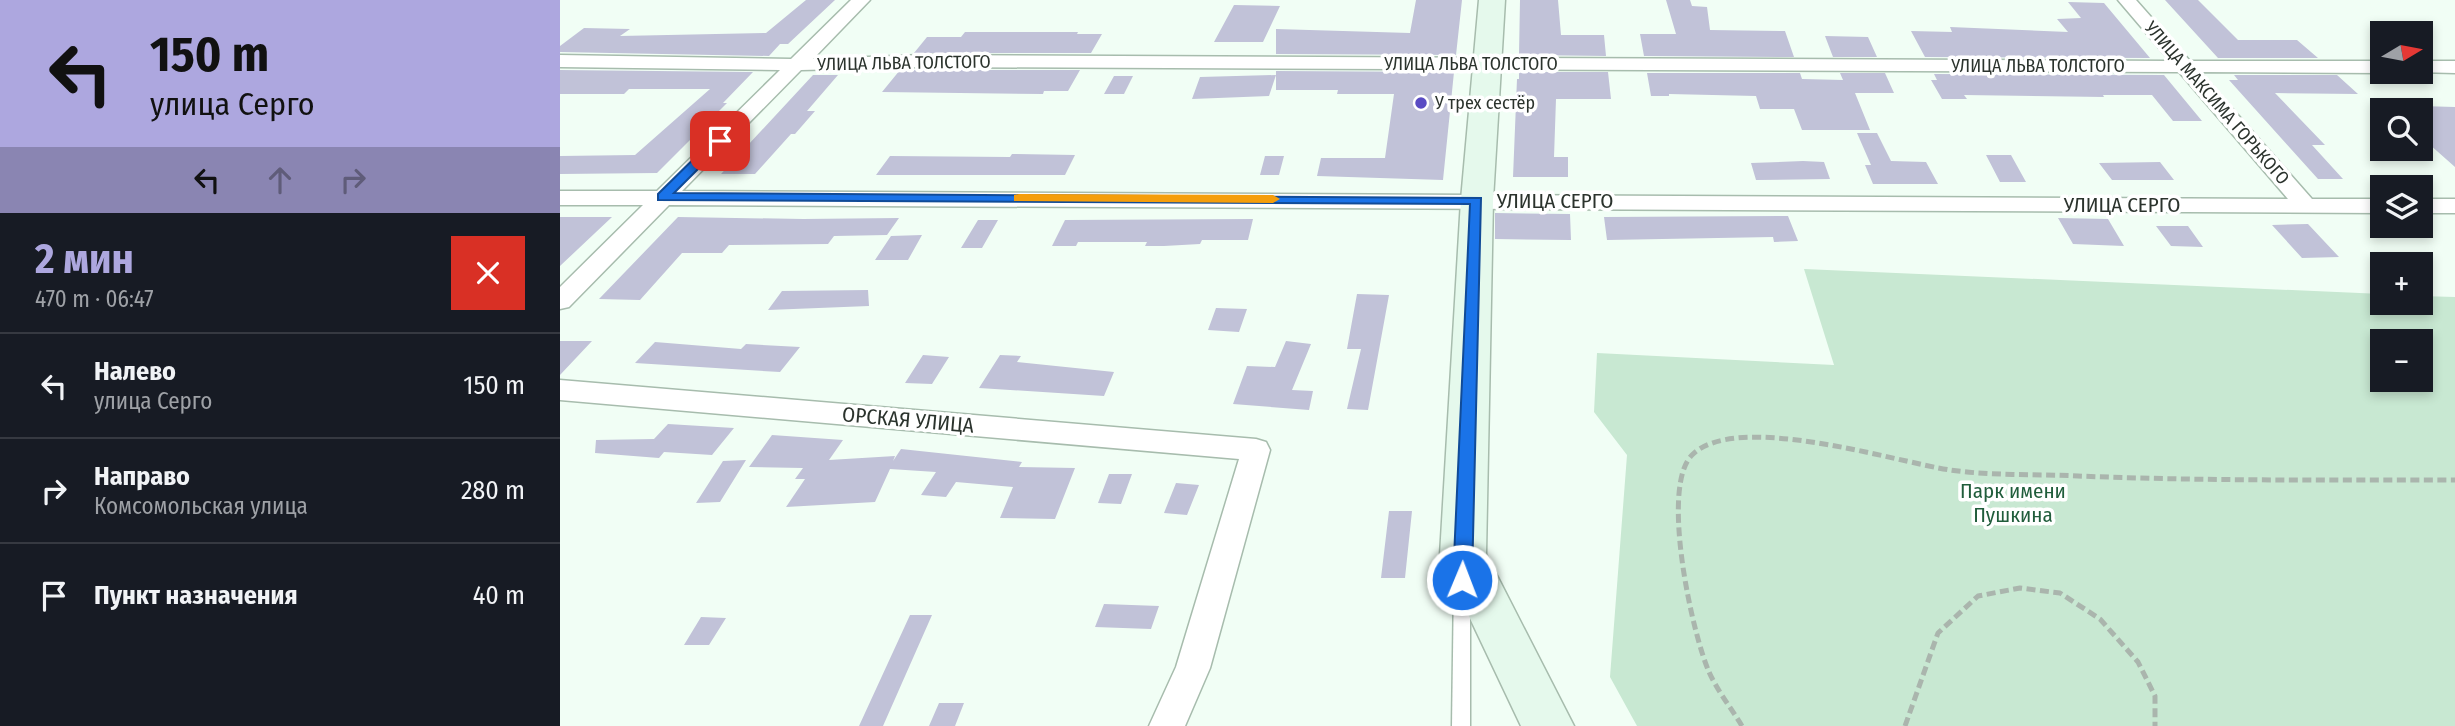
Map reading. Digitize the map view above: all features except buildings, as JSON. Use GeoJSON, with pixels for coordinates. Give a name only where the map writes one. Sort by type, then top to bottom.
{"type":"FeatureCollection","features":[{"type":"Feature","properties":{"kind":"main road"},"geometry":{"type":"LineString","coordinates":[[1492,0],[1477,200],[1463,555],[1548,726]]}},
{"type":"Feature","properties":{"kind":"street"},"geometry":{"type":"LineString","coordinates":[[560,301],[861,0]]}},
{"type":"Feature","properties":{"kind":"street","name":"УЛИЦА МАКСИМА ГОРЬКОГО"},"geometry":{"type":"LineString","coordinates":[[2127,0],[2306,206]]}},
{"type":"Feature","properties":{"kind":"street","name":"УЛИЦА ЛЬВА ТОЛСТОГО"},"geometry":{"type":"LineString","coordinates":[[560,61],[796,65],[923,61],[2370,67]]}},
{"type":"Feature","properties":{"kind":"street"},"geometry":{"type":"LineString","coordinates":[[2433,67],[2455,67]]}},
{"type":"Feature","properties":{"kind":"street","name":"УЛИЦА СЕРГО"},"geometry":{"type":"LineString","coordinates":[[560,198],[2370,206]]}},
{"type":"Feature","properties":{"kind":"street"},"geometry":{"type":"LineString","coordinates":[[2433,206],[2455,206]]}},
{"type":"Feature","properties":{"kind":"street","name":"ОРСКАЯ УЛИЦА"},"geometry":{"type":"LineString","coordinates":[[560,390],[1256,450],[1193,668],[1167,726]]}},
{"type":"Feature","properties":{"kind":"lane"},"geometry":{"type":"LineString","coordinates":[[1461,726],[1463,555]]}},
{"type":"Feature","properties":{"kind":"path"},"geometry":{"type":"LineString","coordinates":[[1742,726],[1709,672],[1687,597],[1679,531],[1682,471],[1692,455],[1715,440],[1750,435],[1799,441],[1965,471],[2194,481],[2455,480]]}},
{"type":"Feature","properties":{"kind":"path"},"geometry":{"type":"LineString","coordinates":[[1905,726],[1938,633],[1978,596],[2020,588],[2060,593],[2099,619],[2138,662],[2155,696],[2155,726]]}},
{"type":"Feature","properties":{"kind":"green space","name":"Парк имени Пушкина"},"geometry":{"type":"Polygon","coordinates":[[[1804,269],[2370,293],[2370,315],[2433,315],[2433,296],[2455,297],[2455,726],[1637,726],[1610,677],[1627,455],[1594,412],[1597,353],[1834,365],[1804,269]]]}},
{"type":"Feature","properties":{"kind":"slow traffic"},"geometry":{"type":"LineString","coordinates":[[1019,198],[1273,199]]}},
{"type":"Feature","properties":{"kind":"place","name":"У трех сестёр"},"geometry":{"type":"Point","coordinates":[1421,103]}},
{"type":"Feature","properties":{"kind":"route"},"geometry":{"type":"LineString","coordinates":[[720,141],[663,197],[1477,200],[1462,580]]}}]}
